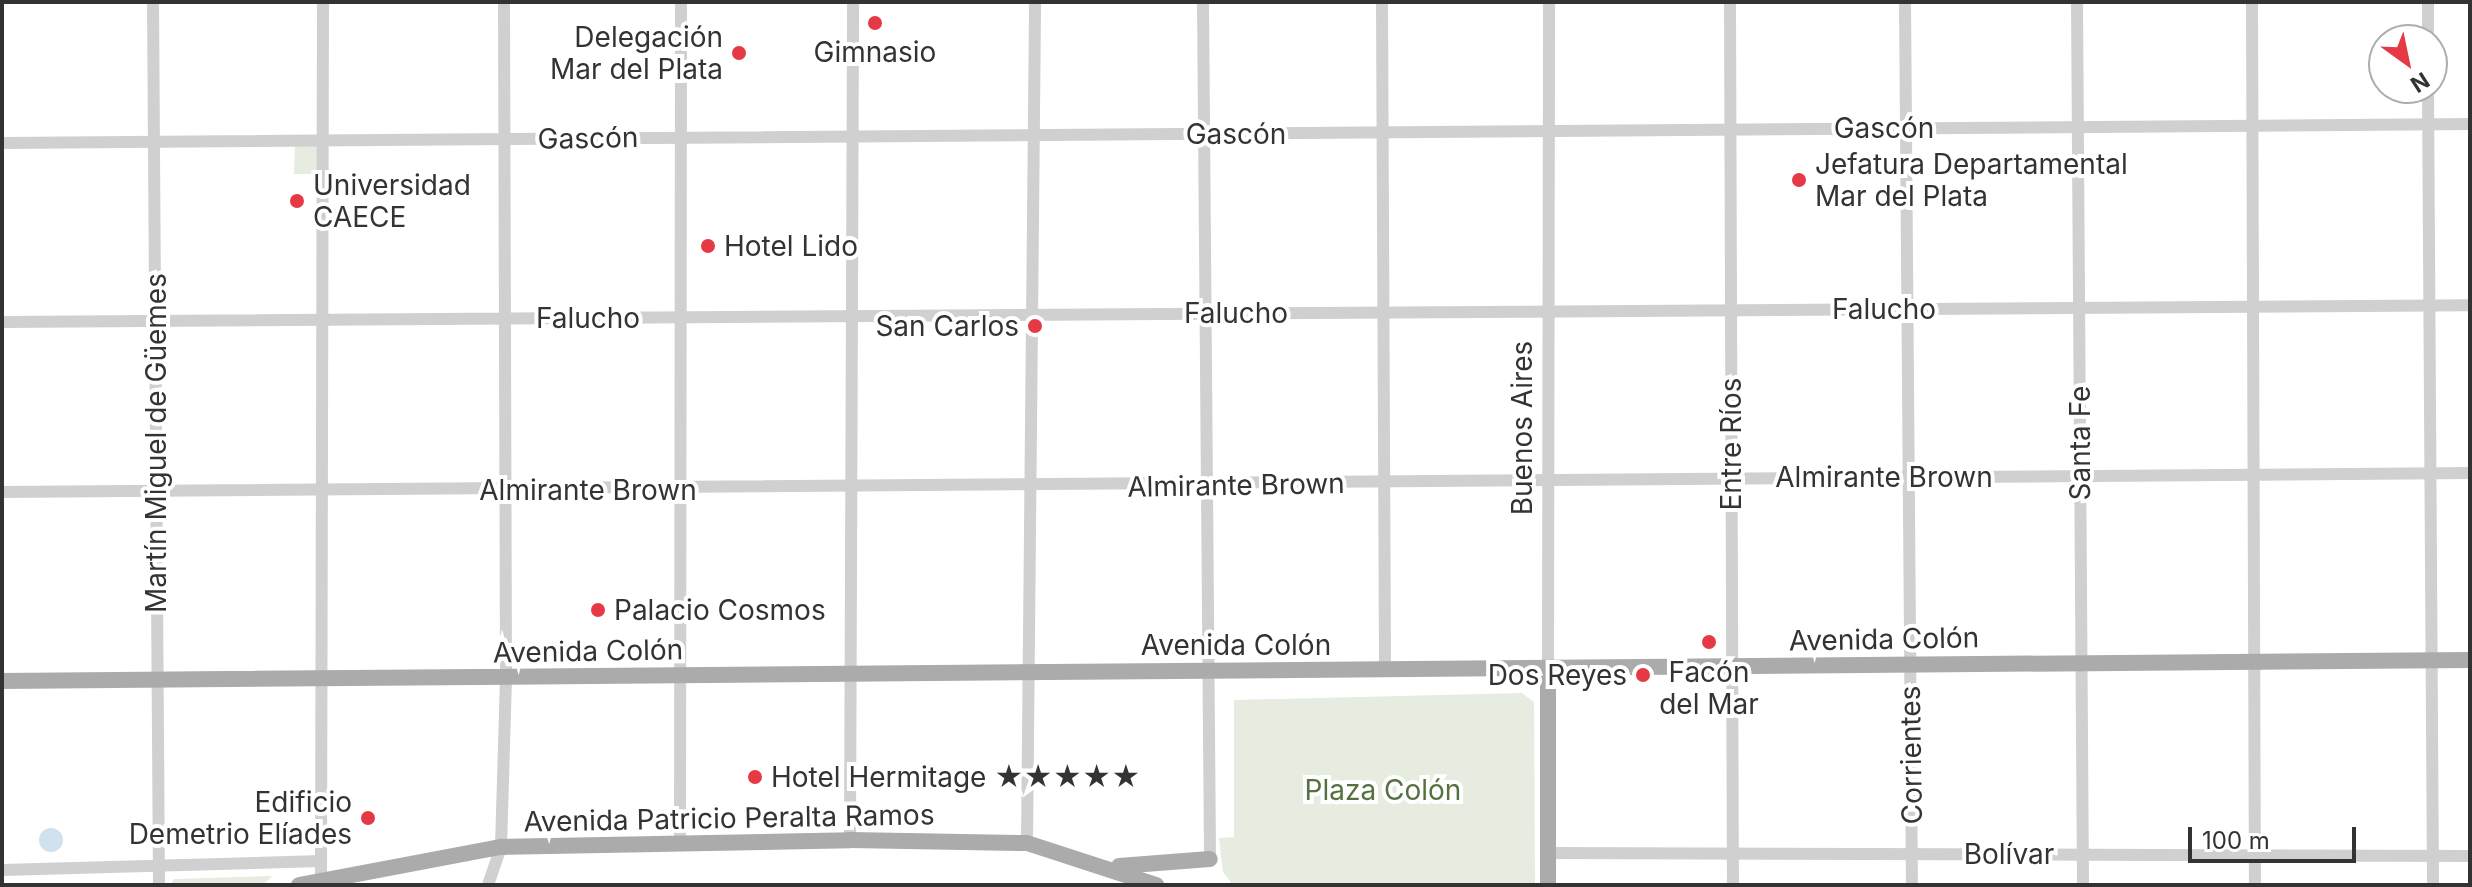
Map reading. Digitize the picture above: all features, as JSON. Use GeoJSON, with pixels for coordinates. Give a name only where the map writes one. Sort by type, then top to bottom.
{"type":"FeatureCollection","features":[{"type":"Feature","properties":{"kind":"main road","name":"Avenida Colón"},"geometry":{"type":"LineString","coordinates":[[2,681],[2470,660]]}},
{"type":"Feature","properties":{"kind":"main road","name":"Buenos Aires"},"geometry":{"type":"LineString","coordinates":[[1548,668],[1548,885]]}},
{"type":"Feature","properties":{"kind":"main road","name":"Avenida Patricio Peralta Ramos"},"geometry":{"type":"LineString","coordinates":[[299,885],[501,847],[850,840],[1027,843],[1113,867],[1156,885]]}},
{"type":"Feature","properties":{"kind":"main road"},"geometry":{"type":"LineString","coordinates":[[1113,867],[1210,859]]}},
{"type":"Feature","properties":{"kind":"street","name":"Martín Miguel de Güemes"},"geometry":{"type":"LineString","coordinates":[[153,2],[159,885]]}},
{"type":"Feature","properties":{"kind":"street"},"geometry":{"type":"LineString","coordinates":[[321,879],[323,2]]}},
{"type":"Feature","properties":{"kind":"street"},"geometry":{"type":"LineString","coordinates":[[488,885],[501,847],[506,677],[504,2]]}},
{"type":"Feature","properties":{"kind":"street"},"geometry":{"type":"LineString","coordinates":[[680,842],[681,2]]}},
{"type":"Feature","properties":{"kind":"street"},"geometry":{"type":"LineString","coordinates":[[850,840],[855,316],[853,2]]}},
{"type":"Feature","properties":{"kind":"street"},"geometry":{"type":"LineString","coordinates":[[1027,843],[1035,2]]}},
{"type":"Feature","properties":{"kind":"street"},"geometry":{"type":"LineString","coordinates":[[1203,2],[1204,485],[1210,859]]}},
{"type":"Feature","properties":{"kind":"street"},"geometry":{"type":"LineString","coordinates":[[1382,2],[1385,670]]}},
{"type":"Feature","properties":{"kind":"street","name":"Buenos Aires"},"geometry":{"type":"LineString","coordinates":[[1548,668],[1549,2]]}},
{"type":"Feature","properties":{"kind":"street","name":"Entre Ríos"},"geometry":{"type":"LineString","coordinates":[[1730,2],[1733,885]]}},
{"type":"Feature","properties":{"kind":"street","name":"Corrientes"},"geometry":{"type":"LineString","coordinates":[[1905,2],[1912,885]]}},
{"type":"Feature","properties":{"kind":"street","name":"Santa Fe"},"geometry":{"type":"LineString","coordinates":[[2077,2],[2083,885]]}},
{"type":"Feature","properties":{"kind":"street"},"geometry":{"type":"LineString","coordinates":[[2252,2],[2255,885]]}},
{"type":"Feature","properties":{"kind":"street"},"geometry":{"type":"LineString","coordinates":[[2428,2],[2428,24]]}},
{"type":"Feature","properties":{"kind":"street"},"geometry":{"type":"LineString","coordinates":[[2428,104],[2433,885]]}},
{"type":"Feature","properties":{"kind":"street","name":"Gascón"},"geometry":{"type":"LineString","coordinates":[[2,143],[2470,124]]}},
{"type":"Feature","properties":{"kind":"street","name":"Falucho"},"geometry":{"type":"LineString","coordinates":[[2,322],[2470,305]]}},
{"type":"Feature","properties":{"kind":"street","name":"Almirante Brown"},"geometry":{"type":"LineString","coordinates":[[2,492],[1031,488],[1731,478],[2470,473]]}},
{"type":"Feature","properties":{"kind":"street","name":"Bolívar"},"geometry":{"type":"LineString","coordinates":[[1548,853],[2470,856]]}},
{"type":"Feature","properties":{"kind":"street"},"geometry":{"type":"LineString","coordinates":[[2,870],[159,868],[321,861]]}},
{"type":"Feature","properties":{"kind":"green space"},"geometry":{"type":"Polygon","coordinates":[[[295,145],[323,145],[317,174],[294,174],[295,145]]]}},
{"type":"Feature","properties":{"kind":"green space","name":"Plaza Colón"},"geometry":{"type":"Polygon","coordinates":[[[1522,693],[1534,702],[1535,885],[1233,885],[1223,872],[1219,838],[1234,837],[1234,700],[1522,693]]]}},
{"type":"Feature","properties":{"kind":"green space"},"geometry":{"type":"Polygon","coordinates":[[[272,876],[263,885],[170,885],[174,879],[272,876]]]}},
{"type":"Feature","properties":{"kind":"water"},"geometry":{"type":"Polygon","coordinates":[[[51,828],[59,832],[63,840],[59,848],[51,852],[43,848],[39,840],[43,832],[51,828]]]}},
{"type":"Feature","properties":{"kind":"place","name":"Gimnasio"},"geometry":{"type":"Point","coordinates":[875,23]}},
{"type":"Feature","properties":{"kind":"place","name":"Delegación Mar del Plata"},"geometry":{"type":"Point","coordinates":[739,53]}},
{"type":"Feature","properties":{"kind":"place","name":"Jefatura Departamental Mar del Plata"},"geometry":{"type":"Point","coordinates":[1799,180]}},
{"type":"Feature","properties":{"kind":"place","name":"Universidad CAECE"},"geometry":{"type":"Point","coordinates":[297,201]}},
{"type":"Feature","properties":{"kind":"place","name":"Hotel Lido"},"geometry":{"type":"Point","coordinates":[708,246]}},
{"type":"Feature","properties":{"kind":"place","name":"San Carlos"},"geometry":{"type":"Point","coordinates":[1035,326]}},
{"type":"Feature","properties":{"kind":"place","name":"Palacio Cosmos"},"geometry":{"type":"Point","coordinates":[598,610]}},
{"type":"Feature","properties":{"kind":"place","name":"Facón del Mar"},"geometry":{"type":"Point","coordinates":[1709,642]}},
{"type":"Feature","properties":{"kind":"place","name":"Dos Reyes"},"geometry":{"type":"Point","coordinates":[1643,675]}},
{"type":"Feature","properties":{"kind":"place","name":"Hotel Hermitage ★★★★★"},"geometry":{"type":"Point","coordinates":[755,777]}},
{"type":"Feature","properties":{"kind":"place","name":"Edificio Demetrio Elíades"},"geometry":{"type":"Point","coordinates":[368,818]}}]}
